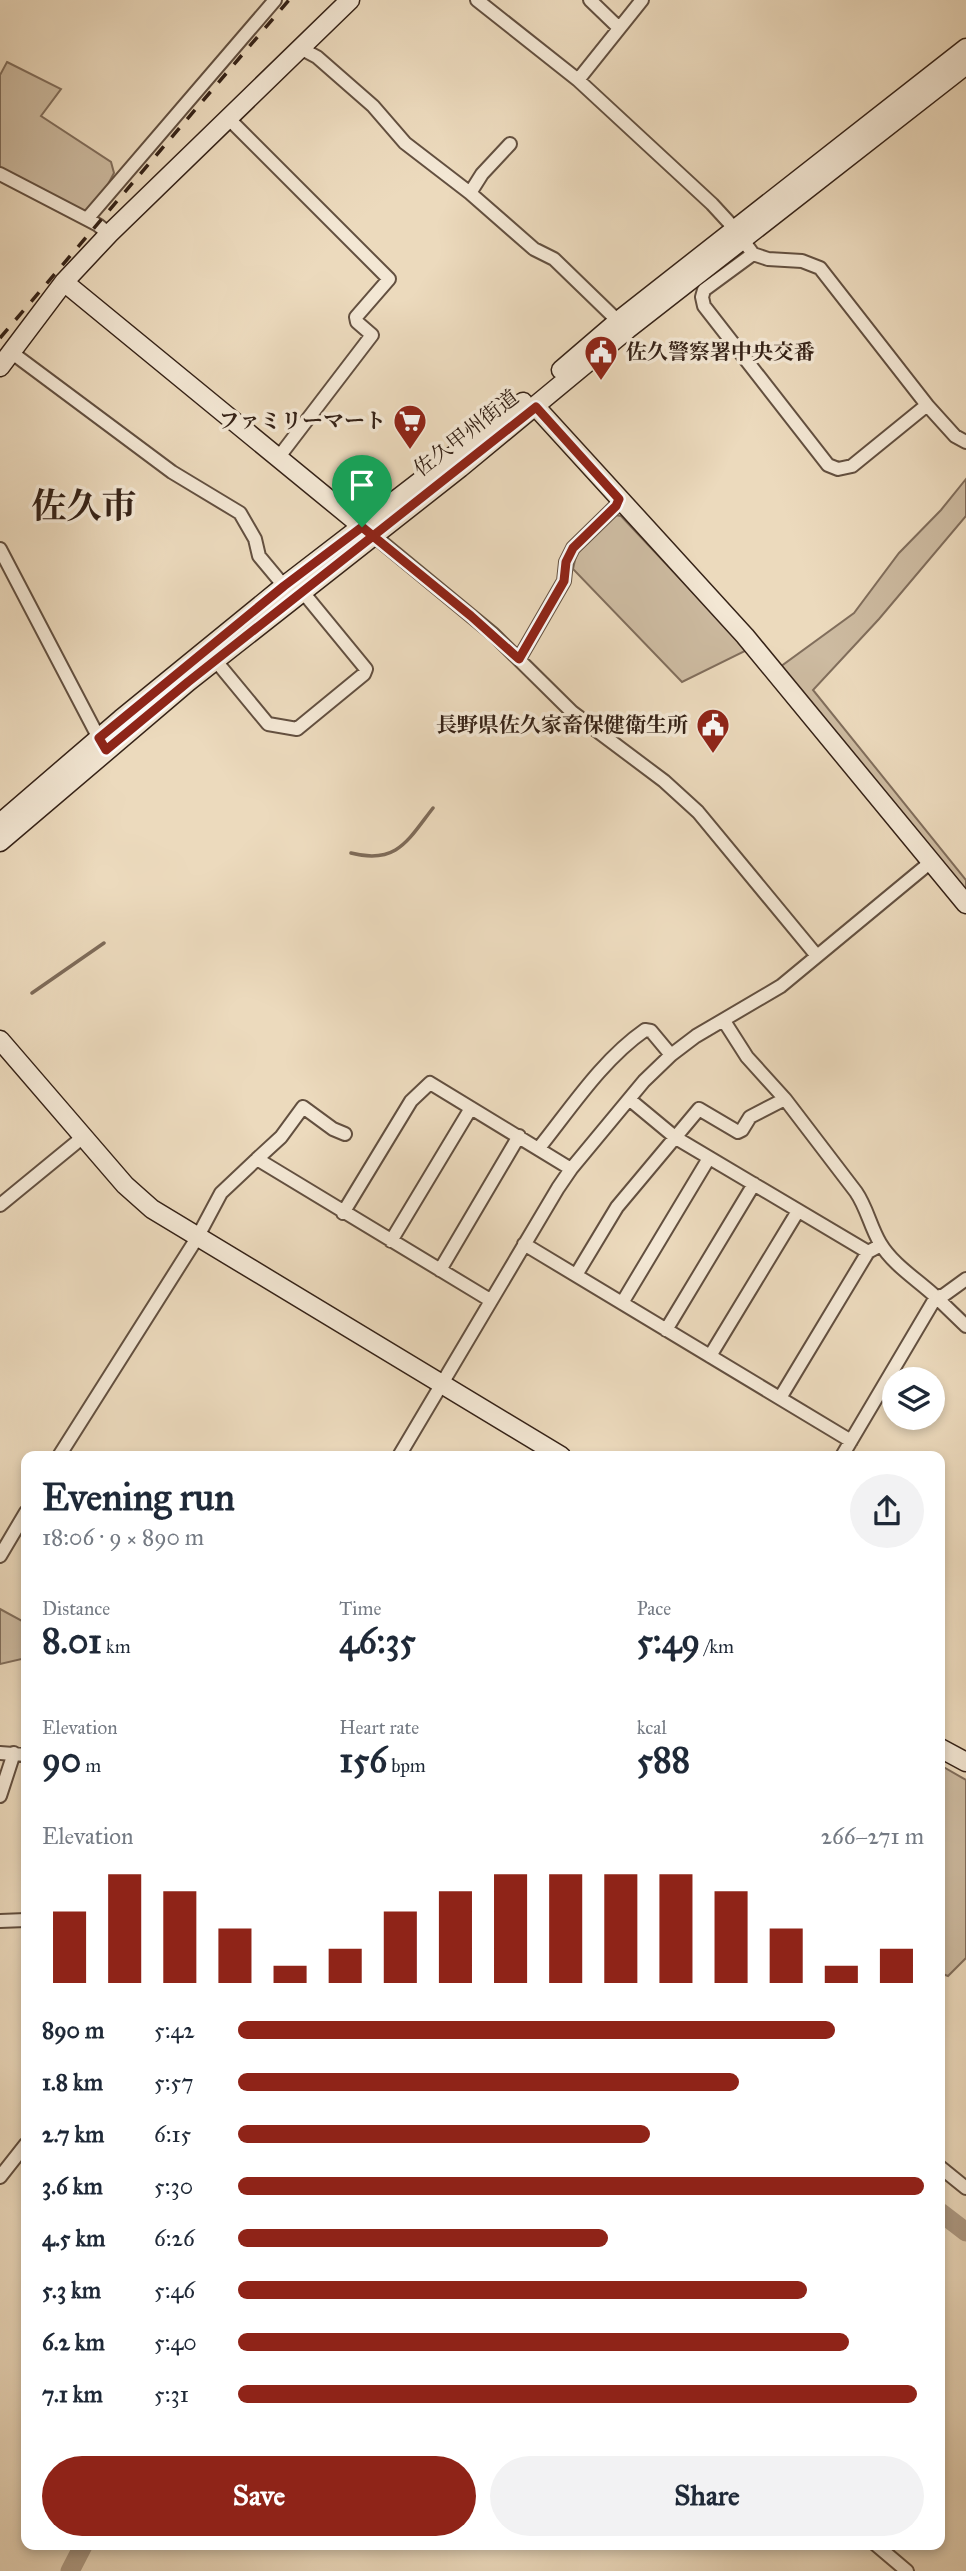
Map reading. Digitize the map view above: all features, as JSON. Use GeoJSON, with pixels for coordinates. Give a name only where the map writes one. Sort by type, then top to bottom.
{"type":"FeatureCollection","features":[{"type":"Feature","properties":{"kind":"main road"},"geometry":{"type":"LineString","coordinates":[[0,367],[64,282],[109,234],[350,0]]}},
{"type":"Feature","properties":{"kind":"main road","name":"佐久甲州街道"},"geometry":{"type":"LineString","coordinates":[[211,654],[302,591],[367,531],[618,321],[744,241],[966,48]]}},
{"type":"Feature","properties":{"kind":"main road","name":"佐久甲州街道"},"geometry":{"type":"LineString","coordinates":[[0,823],[103,744],[211,654],[284,586],[367,531],[536,407],[628,329],[966,65]]}},
{"type":"Feature","properties":{"kind":"main road"},"geometry":{"type":"LineString","coordinates":[[64,282],[367,531]]}},
{"type":"Feature","properties":{"kind":"main road"},"geometry":{"type":"LineString","coordinates":[[536,407],[745,636],[966,904]]}},
{"type":"Feature","properties":{"kind":"main road","name":"佐久甲州街道"},"geometry":{"type":"LineString","coordinates":[[0,842],[103,744]]}},
{"type":"Feature","properties":{"kind":"main road"},"geometry":{"type":"LineString","coordinates":[[0,1040],[137,1197],[197,1238],[553,1451]]}},
{"type":"Feature","properties":{"kind":"main road"},"geometry":{"type":"LineString","coordinates":[[945,1751],[966,1762]]}},
{"type":"Feature","properties":{"kind":"street"},"geometry":{"type":"LineString","coordinates":[[87,219],[275,0]]}},
{"type":"Feature","properties":{"kind":"street"},"geometry":{"type":"LineString","coordinates":[[477,0],[536,44],[578,80],[712,204],[744,241],[768,259],[802,261],[820,268],[927,405],[955,436],[966,442]]}},
{"type":"Feature","properties":{"kind":"street"},"geometry":{"type":"LineString","coordinates":[[578,80],[642,0]]}},
{"type":"Feature","properties":{"kind":"street"},"geometry":{"type":"LineString","coordinates":[[590,1],[619,28]]}},
{"type":"Feature","properties":{"kind":"street"},"geometry":{"type":"LineString","coordinates":[[300,48],[317,57],[373,106],[405,143],[470,193],[534,249],[554,259],[618,321]]}},
{"type":"Feature","properties":{"kind":"street"},"geometry":{"type":"LineString","coordinates":[[227,117],[389,279],[356,317],[356,322],[372,335],[278,458]]}},
{"type":"Feature","properties":{"kind":"street"},"geometry":{"type":"LineString","coordinates":[[470,193],[482,174],[510,144]]}},
{"type":"Feature","properties":{"kind":"street"},"geometry":{"type":"LineString","coordinates":[[0,174],[87,219],[109,234]]}},
{"type":"Feature","properties":{"kind":"street"},"geometry":{"type":"LineString","coordinates":[[744,241],[704,290],[704,306],[828,465],[838,469],[852,466],[927,405]]}},
{"type":"Feature","properties":{"kind":"street"},"geometry":{"type":"LineString","coordinates":[[11,352],[172,472],[240,513],[256,539],[259,556],[284,586]]}},
{"type":"Feature","properties":{"kind":"street"},"geometry":{"type":"LineString","coordinates":[[519,659],[564,581],[569,554],[616,506],[619,499]]}},
{"type":"Feature","properties":{"kind":"street"},"geometry":{"type":"LineString","coordinates":[[367,531],[471,616],[572,712],[679,793],[703,818],[817,956]]}},
{"type":"Feature","properties":{"kind":"street"},"geometry":{"type":"LineString","coordinates":[[0,549],[103,744]]}},
{"type":"Feature","properties":{"kind":"street"},"geometry":{"type":"LineString","coordinates":[[211,654],[268,724],[297,729],[364,674],[366,669],[302,591]]}},
{"type":"Feature","properties":{"kind":"street"},"geometry":{"type":"LineString","coordinates":[[401,1451],[571,1169],[629,1099],[671,1055],[696,1036],[781,986],[932,861]]}},
{"type":"Feature","properties":{"kind":"street"},"geometry":{"type":"LineString","coordinates":[[723,1021],[747,1057],[785,1099],[862,1200],[881,1245],[966,1326]]}},
{"type":"Feature","properties":{"kind":"street"},"geometry":{"type":"LineString","coordinates":[[539,1148],[608,1063],[645,1030],[651,1031],[671,1055]]}},
{"type":"Feature","properties":{"kind":"street"},"geometry":{"type":"LineString","coordinates":[[343,1213],[411,1101],[430,1083],[571,1169]]}},
{"type":"Feature","properties":{"kind":"street"},"geometry":{"type":"LineString","coordinates":[[629,1099],[676,1138],[868,1252]]}},
{"type":"Feature","properties":{"kind":"street"},"geometry":{"type":"LineString","coordinates":[[576,1275],[617,1207],[699,1109],[738,1132],[750,1117],[785,1099]]}},
{"type":"Feature","properties":{"kind":"street"},"geometry":{"type":"LineString","coordinates":[[62,1451],[197,1238],[221,1194],[281,1137],[303,1107],[333,1129],[345,1134]]}},
{"type":"Feature","properties":{"kind":"street"},"geometry":{"type":"LineString","coordinates":[[391,1241],[471,1108]]}},
{"type":"Feature","properties":{"kind":"street"},"geometry":{"type":"LineString","coordinates":[[440,1270],[519,1136]]}},
{"type":"Feature","properties":{"kind":"street"},"geometry":{"type":"LineString","coordinates":[[0,1205],[83,1137]]}},
{"type":"Feature","properties":{"kind":"street"},"geometry":{"type":"LineString","coordinates":[[622,1303],[709,1158]]}},
{"type":"Feature","properties":{"kind":"street"},"geometry":{"type":"LineString","coordinates":[[257,1159],[490,1300]]}},
{"type":"Feature","properties":{"kind":"street"},"geometry":{"type":"LineString","coordinates":[[666,1330],[754,1184]]}},
{"type":"Feature","properties":{"kind":"street"},"geometry":{"type":"LineString","coordinates":[[710,1356],[799,1211]]}},
{"type":"Feature","properties":{"kind":"street"},"geometry":{"type":"LineString","coordinates":[[524,1244],[851,1441]]}},
{"type":"Feature","properties":{"kind":"street"},"geometry":{"type":"LineString","coordinates":[[780,1398],[868,1252],[881,1245]]}},
{"type":"Feature","properties":{"kind":"street"},"geometry":{"type":"LineString","coordinates":[[845,1451],[936,1297],[944,1295],[966,1279]]}},
{"type":"Feature","properties":{"kind":"street"},"geometry":{"type":"LineString","coordinates":[[0,1556],[21,1520]]}},
{"type":"Feature","properties":{"kind":"street"},"geometry":{"type":"LineString","coordinates":[[0,1796],[13,1754]]}},
{"type":"Feature","properties":{"kind":"street"},"geometry":{"type":"LineString","coordinates":[[0,1921],[21,1920]]}},
{"type":"Feature","properties":{"kind":"street"},"geometry":{"type":"LineString","coordinates":[[0,2177],[21,2150]]}},
{"type":"Feature","properties":{"kind":"street"},"geometry":{"type":"LineString","coordinates":[[945,2171],[966,2188]]}},
{"type":"Feature","properties":{"kind":"street"},"geometry":{"type":"LineString","coordinates":[[882,2550],[907,2571]]}},
{"type":"Feature","properties":{"kind":"shaded area"},"geometry":{"type":"Polygon","coordinates":[[[7,62],[61,89],[41,116],[111,162],[114,173],[105,190],[85,212],[0,169],[0,75],[7,62]]]}},
{"type":"Feature","properties":{"kind":"shaded area"},"geometry":{"type":"Polygon","coordinates":[[[966,479],[966,516],[879,619],[813,690],[966,880],[966,898],[780,667],[854,613],[899,553],[941,510],[966,479]]]}},
{"type":"Feature","properties":{"kind":"shaded area"},"geometry":{"type":"Polygon","coordinates":[[[615,515],[621,516],[747,650],[682,682],[573,569],[577,551],[615,515]]]}},
{"type":"Feature","properties":{"kind":"shaded area"},"geometry":{"type":"Polygon","coordinates":[[[0,1609],[21,1620],[21,1659],[0,1664],[0,1609]]]}},
{"type":"Feature","properties":{"kind":"shaded area"},"geometry":{"type":"Polygon","coordinates":[[[945,1768],[966,1780],[966,1958],[948,1976],[945,1975],[945,1768]]]}},
{"type":"Feature","properties":{"kind":"waterway"},"geometry":{"type":"LineString","coordinates":[[351,853],[380,856],[391,852],[408,839],[433,808]]}},
{"type":"Feature","properties":{"kind":"waterway"},"geometry":{"type":"LineString","coordinates":[[32,993],[104,943]]}},
{"type":"Feature","properties":{"kind":"waterway"},"geometry":{"type":"LineString","coordinates":[[945,2216],[966,2232]]}},
{"type":"Feature","properties":{"kind":"waterway"},"geometry":{"type":"LineString","coordinates":[[70,2571],[81,2550]]}},
{"type":"Feature","properties":{"kind":"railway"},"geometry":{"type":"LineString","coordinates":[[0,338],[289,0]]}},
{"type":"Feature","properties":{"kind":"place","name":"佐久警察署中央交番"},"geometry":{"type":"Point","coordinates":[601,382]}},
{"type":"Feature","properties":{"kind":"place","name":"ファミリーマート"},"geometry":{"type":"Point","coordinates":[410,451]}},
{"type":"Feature","properties":{"kind":"place","name":"長野県佐久家畜保健衛生所"},"geometry":{"type":"Point","coordinates":[713,755]}},
{"type":"Feature","properties":{"kind":"district","name":"佐久市"},"geometry":{"type":"Point","coordinates":[84,506]}},
{"type":"Feature","properties":{"kind":"route"},"geometry":{"type":"LineString","coordinates":[[362,527],[284,586],[99,738],[106,750],[373,536],[519,659],[564,581],[569,554],[616,506],[619,499],[536,407],[373,536],[362,527]]}}]}
